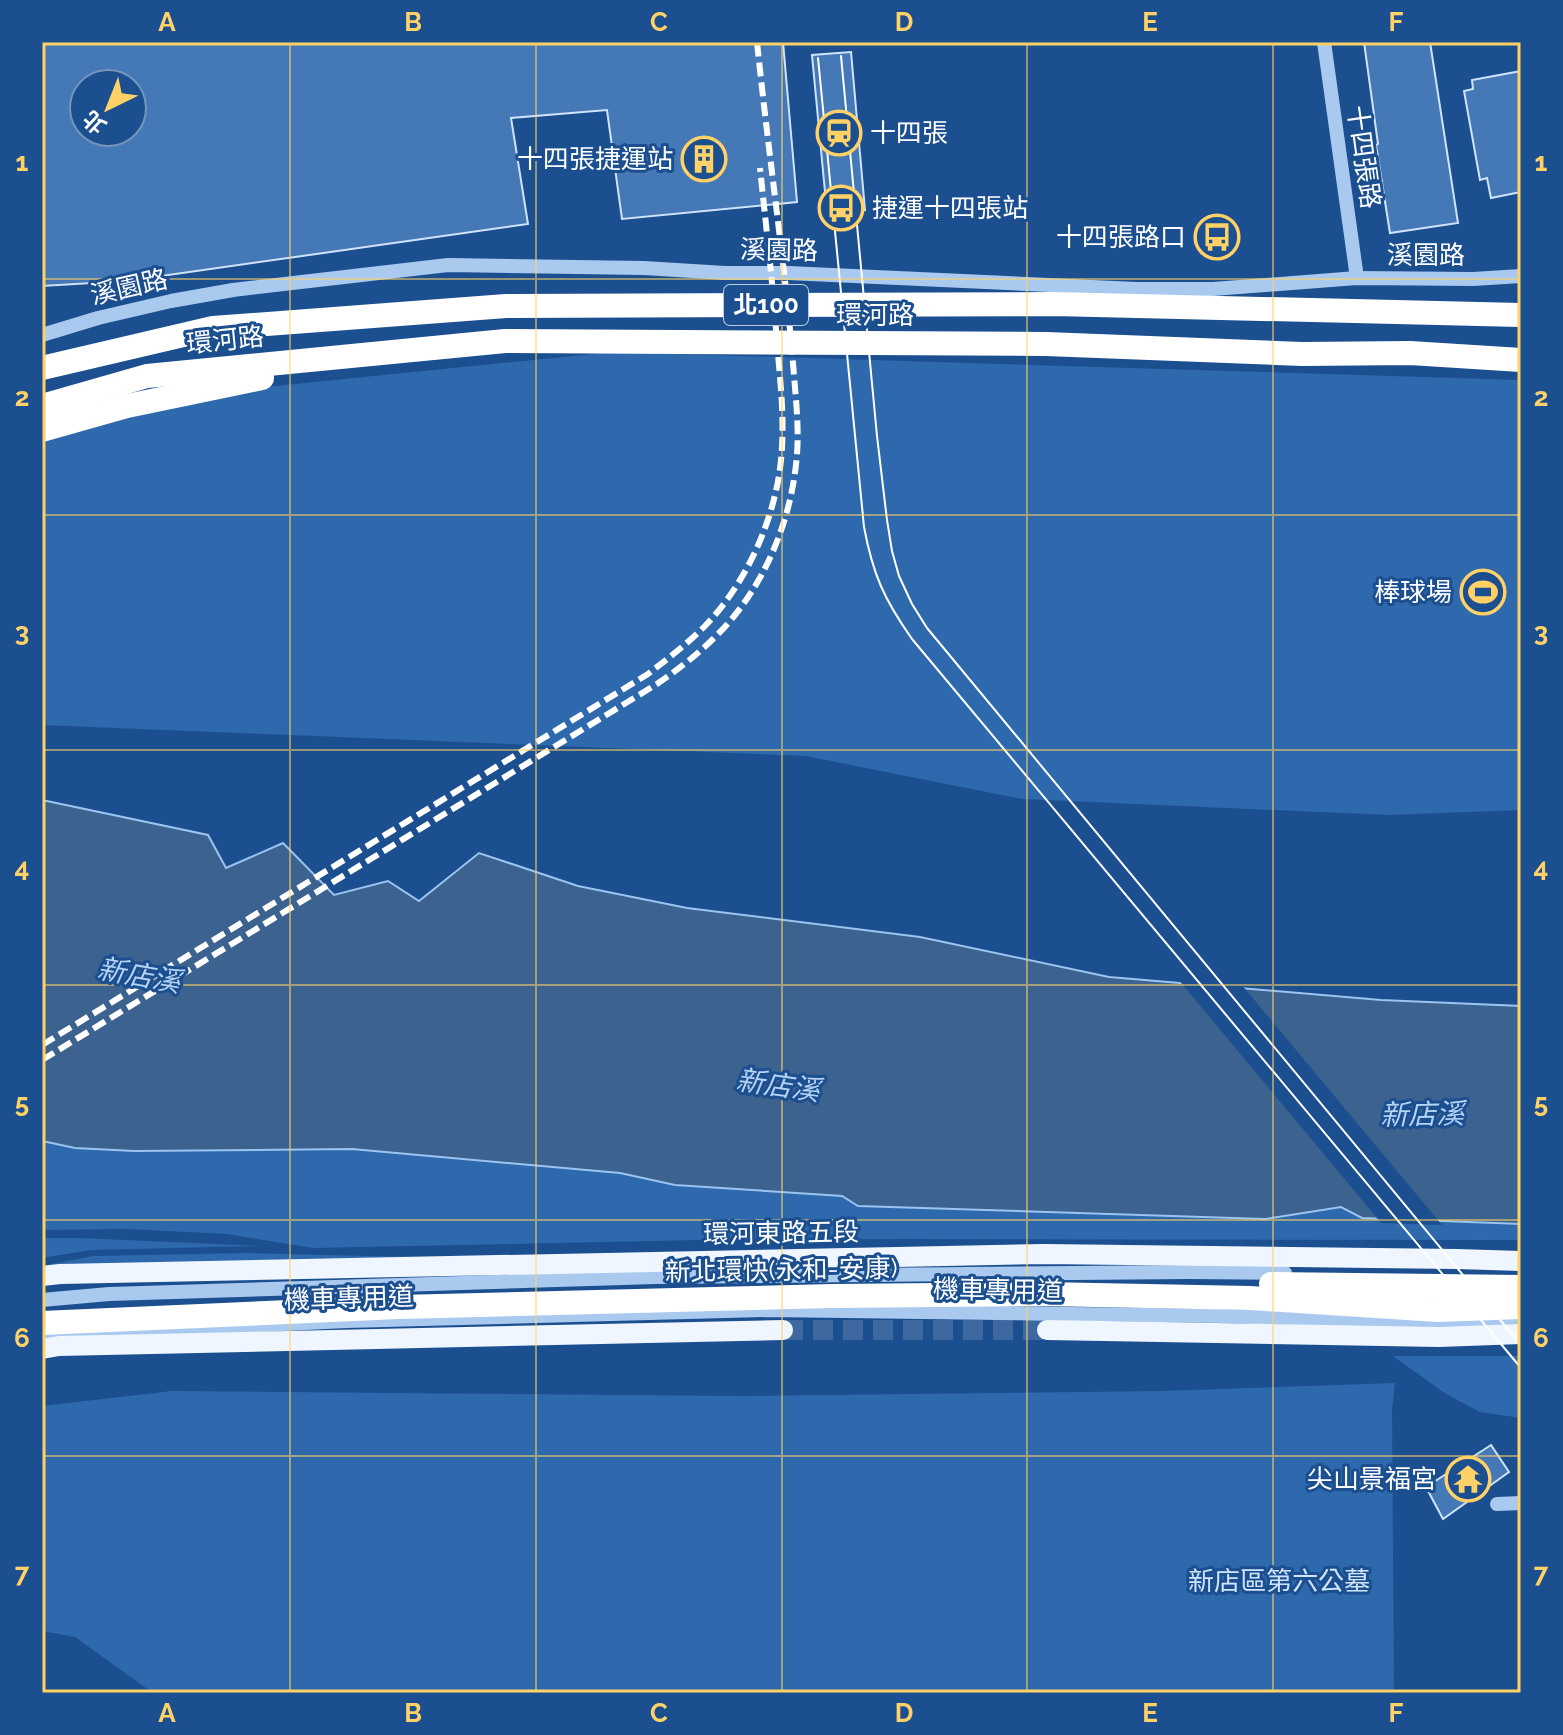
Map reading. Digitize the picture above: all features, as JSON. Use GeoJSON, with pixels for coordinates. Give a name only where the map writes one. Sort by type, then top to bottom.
{"type":"FeatureCollection","features":[{"type":"Feature","properties":{"kind":"highway","name":"環河路"},"geometry":{"type":"LineString","coordinates":[[42,368],[213,328],[506,306],[1054,304],[1521,316]]}},
{"type":"Feature","properties":{"kind":"highway","name":"環河路"},"geometry":{"type":"LineString","coordinates":[[42,406],[147,376],[505,341],[1046,344],[1302,354],[1410,353],[1521,360]]}},
{"type":"Feature","properties":{"kind":"highway"},"geometry":{"type":"LineString","coordinates":[[1410,353],[1521,347]]}},
{"type":"Feature","properties":{"kind":"highway"},"geometry":{"type":"LineString","coordinates":[[42,430],[127,406],[381,353]]}},
{"type":"Feature","properties":{"kind":"highway","name":"新北環快(永和-安康)"},"geometry":{"type":"LineString","coordinates":[[42,1312],[398,1295],[849,1285],[1041,1282],[1521,1287]]}},
{"type":"Feature","properties":{"kind":"highway","name":"新北環快(永和-安康)"},"geometry":{"type":"LineString","coordinates":[[42,1323],[399,1307],[833,1296],[1059,1294],[1250,1298],[1438,1310],[1521,1307]]}},
{"type":"Feature","properties":{"kind":"main road","name":"環河東路五段"},"geometry":{"type":"LineString","coordinates":[[42,1276],[1044,1254],[1521,1261]]}},
{"type":"Feature","properties":{"kind":"main road"},"geometry":{"type":"LineString","coordinates":[[42,1349],[59,1346],[783,1330]]}},
{"type":"Feature","properties":{"kind":"main road"},"geometry":{"type":"LineString","coordinates":[[1047,1330],[1439,1337],[1521,1334]]}},
{"type":"Feature","properties":{"kind":"street","name":"十四張路"},"geometry":{"type":"LineString","coordinates":[[1324,42],[1357,278]]}},
{"type":"Feature","properties":{"kind":"street","name":"溪園路"},"geometry":{"type":"LineString","coordinates":[[42,335],[156,304],[233,290],[448,265],[788,273],[1136,289],[1213,289],[1357,278],[1473,279],[1521,276]]}},
{"type":"Feature","properties":{"kind":"street","name":"機車專用道"},"geometry":{"type":"LineString","coordinates":[[42,1300],[125,1293],[655,1277],[1189,1272],[1521,1277]]}},
{"type":"Feature","properties":{"kind":"street","name":"機車專用道"},"geometry":{"type":"LineString","coordinates":[[42,1336],[347,1321],[767,1310],[1438,1322],[1521,1320]]}},
{"type":"Feature","properties":{"kind":"street"},"geometry":{"type":"LineString","coordinates":[[1497,1504],[1521,1503]]}},
{"type":"Feature","properties":{"kind":"green space"},"geometry":{"type":"Polygon","coordinates":[[[613,352],[1521,380],[1521,810],[1388,815],[1022,799],[806,756],[42,725],[42,440],[121,418],[265,387],[613,352]]]}},
{"type":"Feature","properties":{"kind":"green space"},"geometry":{"type":"Polygon","coordinates":[[[42,1141],[75,1148],[134,1151],[352,1149],[620,1173],[675,1185],[842,1196],[858,1206],[1265,1219],[1341,1207],[1362,1218],[1521,1224],[1521,1240],[749,1239],[313,1248],[227,1234],[127,1229],[42,1230],[42,1141]]]}},
{"type":"Feature","properties":{"kind":"green space"},"geometry":{"type":"Polygon","coordinates":[[[42,1238],[260,1246],[91,1250],[42,1258],[42,1238]]]}},
{"type":"Feature","properties":{"kind":"green space"},"geometry":{"type":"Polygon","coordinates":[[[248,1253],[413,1257],[42,1266],[93,1256],[248,1253]]]}},
{"type":"Feature","properties":{"kind":"green space"},"geometry":{"type":"Polygon","coordinates":[[[1393,1356],[1521,1356],[1521,1418],[1480,1412],[1446,1394],[1393,1356]]]}},
{"type":"Feature","properties":{"kind":"green space","name":"新店區第六公墓"},"geometry":{"type":"Polygon","coordinates":[[[1395,1383],[1392,1409],[1394,1693],[153,1693],[75,1637],[42,1631],[42,1406],[172,1391],[742,1396],[1162,1391],[1395,1383]]]}},
{"type":"Feature","properties":{"kind":"water","name":"新店溪"},"geometry":{"type":"Polygon","coordinates":[[[42,800],[208,835],[226,868],[283,843],[334,895],[388,881],[419,901],[479,853],[578,886],[687,908],[920,937],[1109,977],[1381,1000],[1521,1006],[1521,1224],[1362,1218],[1341,1207],[1265,1219],[858,1206],[842,1196],[675,1185],[620,1173],[352,1149],[134,1151],[75,1148],[42,1141],[42,800]]]}},
{"type":"Feature","properties":{"kind":"pier"},"geometry":{"type":"Polygon","coordinates":[[[1178,979],[1241,984],[1442,1225],[1381,1223],[1178,979]]]}},
{"type":"Feature","properties":{"kind":"building"},"geometry":{"type":"Polygon","coordinates":[[[42,42],[783,42],[797,202],[622,219],[607,110],[511,118],[528,224],[126,281],[42,286],[42,42]]]}},
{"type":"Feature","properties":{"kind":"building"},"geometry":{"type":"Polygon","coordinates":[[[1364,42],[1430,42],[1458,223],[1390,233],[1364,42]]]}},
{"type":"Feature","properties":{"kind":"building"},"geometry":{"type":"Polygon","coordinates":[[[851,52],[865,210],[827,213],[812,55],[851,52]]]}},
{"type":"Feature","properties":{"kind":"building"},"geometry":{"type":"Polygon","coordinates":[[[1521,71],[1521,192],[1491,198],[1487,178],[1480,180],[1464,91],[1473,89],[1472,80],[1521,71]]]}},
{"type":"Feature","properties":{"kind":"building","name":"尖山景福宮"},"geometry":{"type":"Polygon","coordinates":[[[1491,1445],[1509,1472],[1443,1519],[1426,1487],[1491,1445]]]}},
{"type":"Feature","properties":{"kind":"tunnel"},"geometry":{"type":"LineString","coordinates":[[783,1330],[1047,1330]]}},
{"type":"Feature","properties":{"kind":"tram line"},"geometry":{"type":"LineString","coordinates":[[841,56],[887,520],[899,576],[912,604],[927,628],[1521,1345]]}},
{"type":"Feature","properties":{"kind":"tram line"},"geometry":{"type":"LineString","coordinates":[[818,58],[864,527],[871,559],[887,599],[912,639],[1521,1368]]}},
{"type":"Feature","properties":{"kind":"railway"},"geometry":{"type":"LineString","coordinates":[[42,1060],[657,684],[707,645],[747,599],[772,554],[781,529],[789,504],[798,444],[788,310],[757,42]]}},
{"type":"Feature","properties":{"kind":"railway"},"geometry":{"type":"LineString","coordinates":[[42,1045],[648,674],[690,640],[720,609],[748,567],[759,544],[780,471],[780,382],[760,168]]}},
{"type":"Feature","properties":{"kind":"place","name":"十四張"},"geometry":{"type":"Point","coordinates":[839,133]}},
{"type":"Feature","properties":{"kind":"place","name":"十四張捷運站"},"geometry":{"type":"Point","coordinates":[704,159]}},
{"type":"Feature","properties":{"kind":"place","name":"捷運十四張站"},"geometry":{"type":"Point","coordinates":[841,208]}},
{"type":"Feature","properties":{"kind":"place","name":"十四張路口"},"geometry":{"type":"Point","coordinates":[1217,237]}},
{"type":"Feature","properties":{"kind":"place","name":"棒球場"},"geometry":{"type":"Point","coordinates":[1483,592]}},
{"type":"Feature","properties":{"kind":"place","name":"尖山景福宮"},"geometry":{"type":"Point","coordinates":[1468,1479]}}]}
